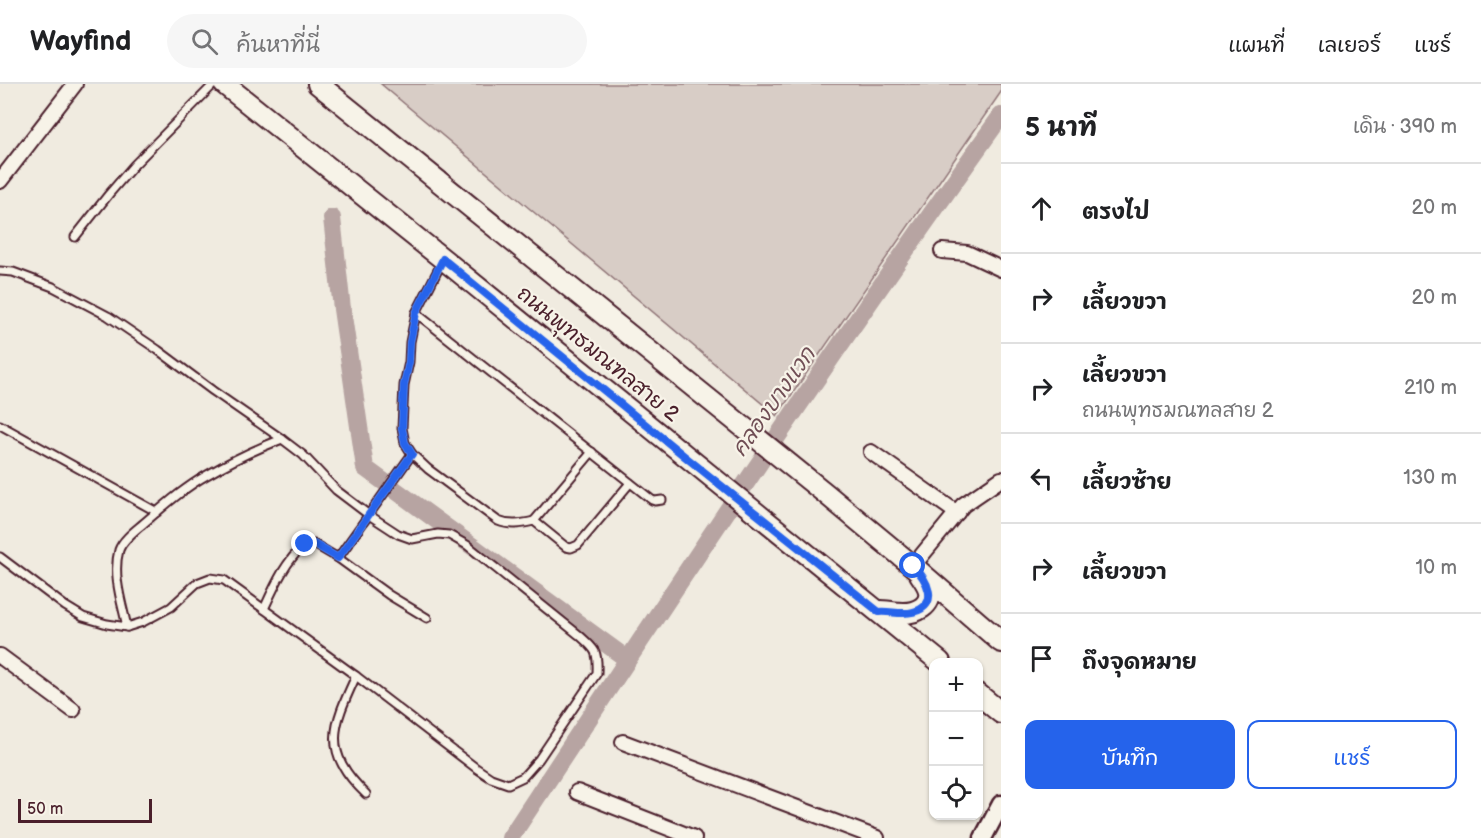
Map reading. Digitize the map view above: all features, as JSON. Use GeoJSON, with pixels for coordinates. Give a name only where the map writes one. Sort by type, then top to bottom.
{"type":"FeatureCollection","features":[{"type":"Feature","properties":{"kind":"main road","name":"ถนนพุทธมณฑลสาย 2"},"geometry":{"type":"LineString","coordinates":[[224,84],[934,658]]}},
{"type":"Feature","properties":{"kind":"main road","name":"ถนนพุทธมณฑลสาย 2"},"geometry":{"type":"LineString","coordinates":[[318,84],[825,493],[1001,642]]}},
{"type":"Feature","properties":{"kind":"main road"},"geometry":{"type":"LineString","coordinates":[[879,612],[912,612],[921,609],[927,603],[930,594],[916,569]]}},
{"type":"Feature","properties":{"kind":"main road"},"geometry":{"type":"LineString","coordinates":[[983,698],[1001,713]]}},
{"type":"Feature","properties":{"kind":"street"},"geometry":{"type":"LineString","coordinates":[[0,180],[75,84]]}},
{"type":"Feature","properties":{"kind":"street"},"geometry":{"type":"LineString","coordinates":[[942,251],[967,253],[1001,269]]}},
{"type":"Feature","properties":{"kind":"street"},"geometry":{"type":"LineString","coordinates":[[871,452],[957,513]]}},
{"type":"Feature","properties":{"kind":"street"},"geometry":{"type":"LineString","coordinates":[[916,569],[963,505],[1001,479]]}},
{"type":"Feature","properties":{"kind":"street"},"geometry":{"type":"LineString","coordinates":[[0,656],[74,710]]}},
{"type":"Feature","properties":{"kind":"street"},"geometry":{"type":"LineString","coordinates":[[623,742],[877,838]]}},
{"type":"Feature","properties":{"kind":"street"},"geometry":{"type":"LineString","coordinates":[[577,792],[694,838]]}},
{"type":"Feature","properties":{"kind":"street"},"geometry":{"type":"LineString","coordinates":[[983,838],[1001,804]]}},
{"type":"Feature","properties":{"kind":"lane"},"geometry":{"type":"LineString","coordinates":[[75,237],[134,165],[214,84]]}},
{"type":"Feature","properties":{"kind":"lane"},"geometry":{"type":"LineString","coordinates":[[443,259],[416,313],[410,342],[404,385],[402,428],[405,443],[412,454],[428,469],[498,521],[513,525],[534,521],[592,452]]}},
{"type":"Feature","properties":{"kind":"lane"},"geometry":{"type":"LineString","coordinates":[[0,271],[13,272],[54,287],[108,316],[282,439],[303,455],[336,490],[398,534],[412,539],[438,534],[449,535],[467,545],[591,645],[598,656],[597,673],[539,759],[524,777],[508,784],[491,778],[476,768],[356,676],[224,580],[210,578],[197,583],[171,607],[143,622],[127,627],[83,617],[0,556]]}},
{"type":"Feature","properties":{"kind":"lane"},"geometry":{"type":"LineString","coordinates":[[416,313],[652,500],[662,500]]}},
{"type":"Feature","properties":{"kind":"lane"},"geometry":{"type":"LineString","coordinates":[[0,425],[157,512]]}},
{"type":"Feature","properties":{"kind":"lane"},"geometry":{"type":"LineString","coordinates":[[127,627],[117,581],[117,564],[120,547],[129,536],[205,476],[282,439]]}},
{"type":"Feature","properties":{"kind":"lane"},"geometry":{"type":"LineString","coordinates":[[338,558],[412,454]]}},
{"type":"Feature","properties":{"kind":"lane"},"geometry":{"type":"LineString","coordinates":[[534,521],[566,547],[571,548],[578,545],[630,483]]}},
{"type":"Feature","properties":{"kind":"lane"},"geometry":{"type":"LineString","coordinates":[[264,609],[281,571],[305,544],[314,544],[427,618]]}},
{"type":"Feature","properties":{"kind":"lane"},"geometry":{"type":"LineString","coordinates":[[356,676],[343,705],[334,742],[342,763],[355,784],[366,794]]}},
{"type":"Feature","properties":{"kind":"shaded area"},"geometry":{"type":"Polygon","coordinates":[[[381,84],[1001,84],[1001,92],[777,416],[381,84]]]}},
{"type":"Feature","properties":{"kind":"waterway","name":"คลองบางแวก"},"geometry":{"type":"LineString","coordinates":[[510,838],[813,384],[1001,116]]}},
{"type":"Feature","properties":{"kind":"waterway"},"geometry":{"type":"LineString","coordinates":[[332,218],[342,309],[365,468],[627,659]]}},
{"type":"Feature","properties":{"kind":"route"},"geometry":{"type":"LineString","coordinates":[[305,544],[314,544],[338,558],[412,454],[405,443],[402,428],[404,385],[410,342],[416,313],[443,259],[879,612],[912,612],[921,609],[927,603],[929,591],[919,572],[913,566]]}}]}
